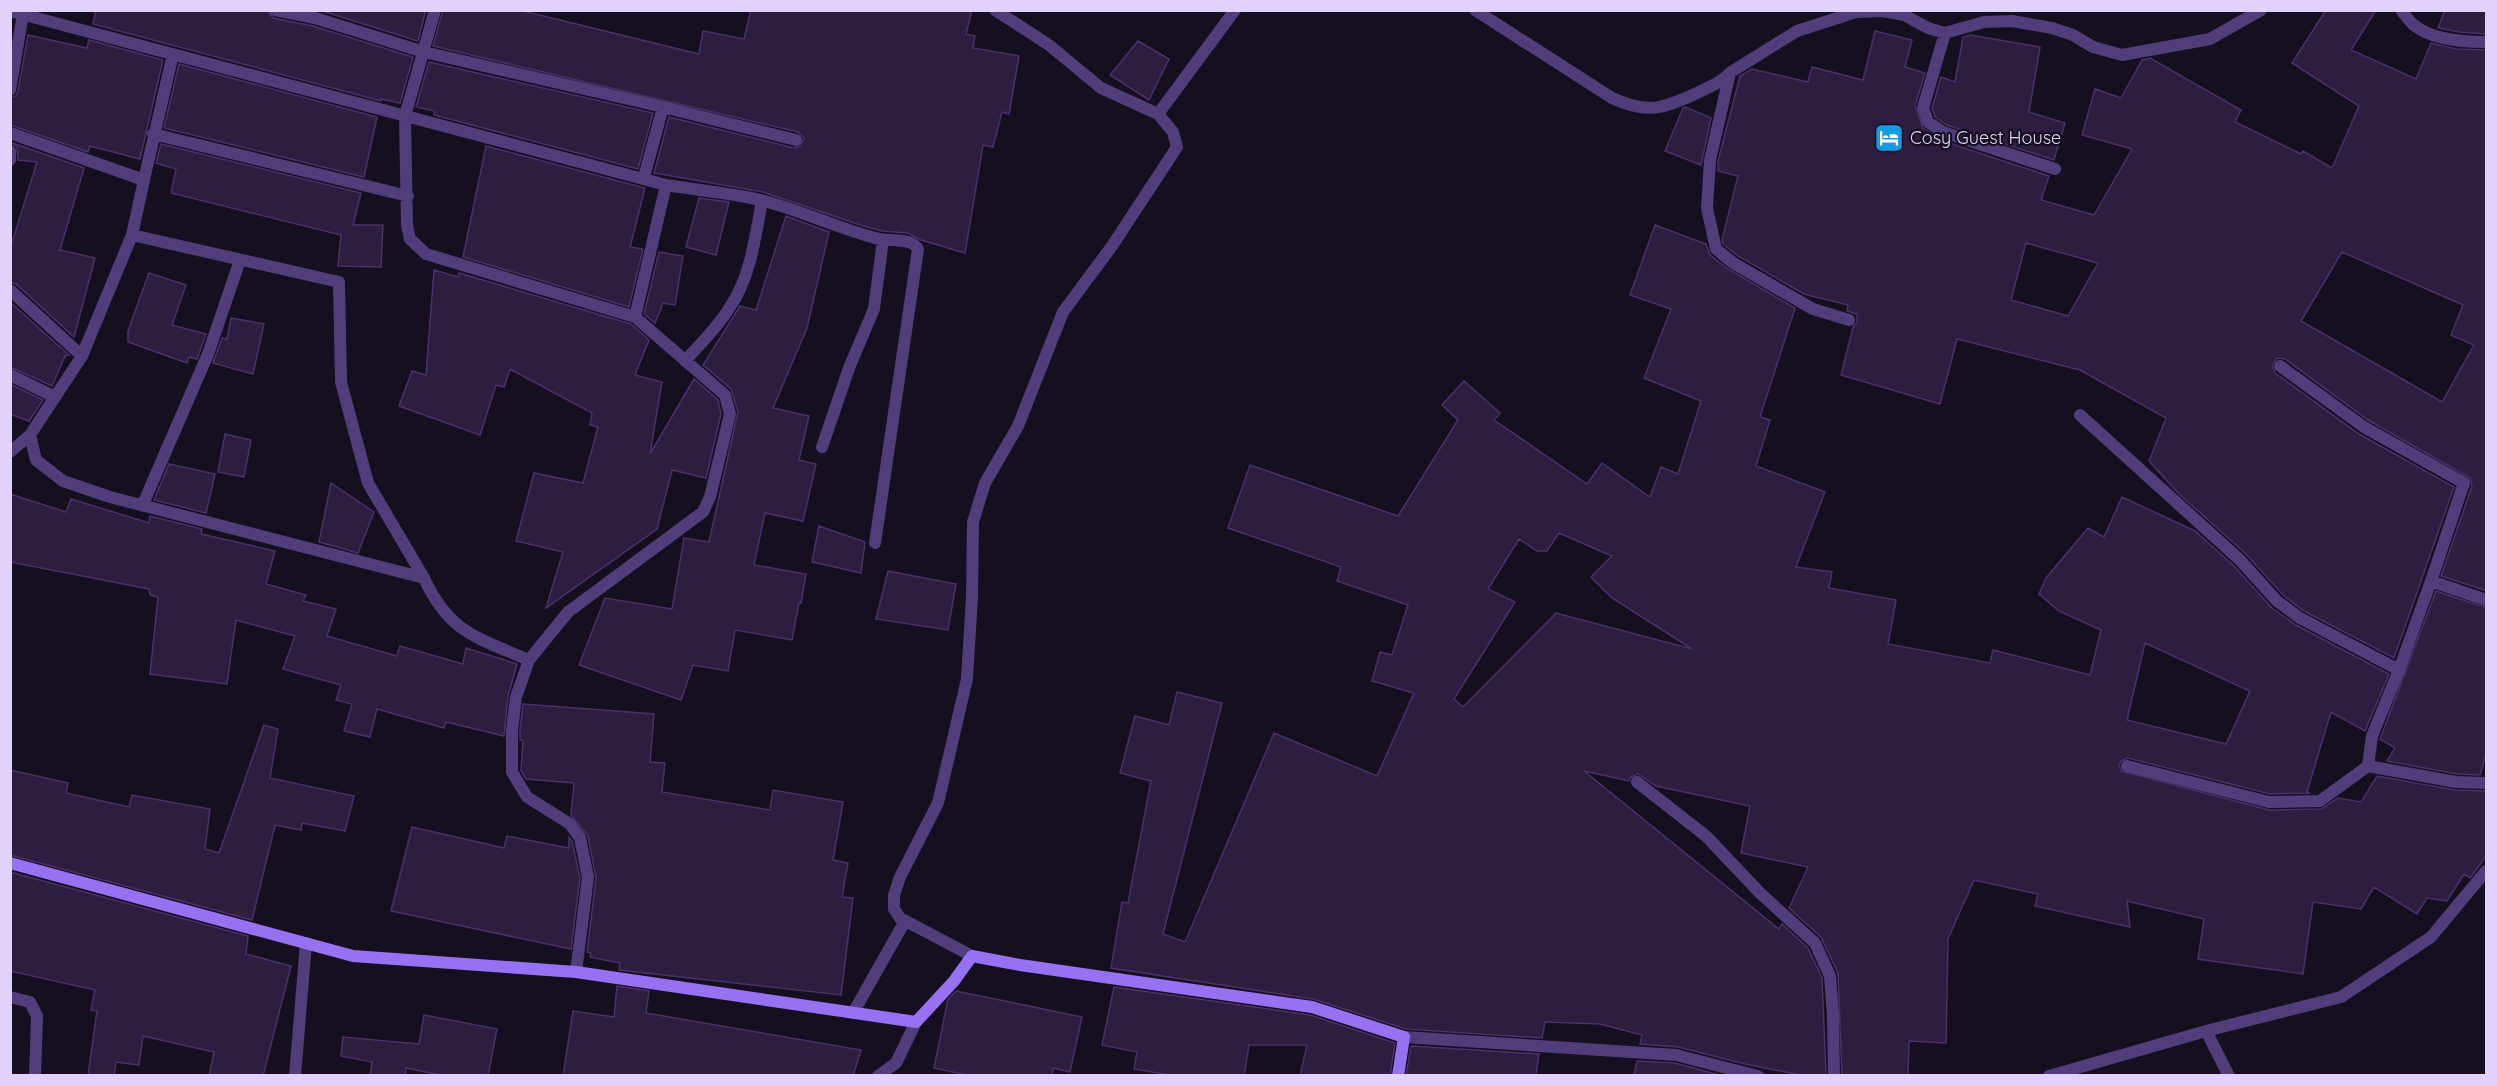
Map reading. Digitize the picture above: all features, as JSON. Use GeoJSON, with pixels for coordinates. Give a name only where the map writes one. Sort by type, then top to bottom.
{"type":"FeatureCollection","features":[{"type":"Feature","properties":{"kind":"main road"},"geometry":{"type":"LineString","coordinates":[[10,863],[354,956],[576,972],[916,1022],[954,981],[972,956],[1312,1007],[1404,1037],[1398,1076]]}},
{"type":"Feature","properties":{"kind":"street"},"geometry":{"type":"LineString","coordinates":[[275,10],[315,18],[424,52],[796,140]]}},
{"type":"Feature","properties":{"kind":"street"},"geometry":{"type":"LineString","coordinates":[[435,10],[405,116],[410,238],[426,254],[635,317],[725,395],[730,414],[711,497],[703,512],[568,612],[529,660],[516,697],[512,730],[512,772],[527,797],[570,824],[580,838],[588,877],[576,972]]}},
{"type":"Feature","properties":{"kind":"street"},"geometry":{"type":"LineString","coordinates":[[972,956],[900,918],[894,909],[894,895],[900,877],[938,803],[967,679],[972,597],[973,522],[985,483],[1018,426],[1063,312],[1112,246],[1177,147],[1173,132],[1158,114],[1101,88],[1049,45],[995,10]]}},
{"type":"Feature","properties":{"kind":"street"},"geometry":{"type":"LineString","coordinates":[[1158,114],[1235,10]]}},
{"type":"Feature","properties":{"kind":"street"},"geometry":{"type":"LineString","coordinates":[[1475,10],[1612,98],[1632,107],[1666,107],[1722,81],[1731,72],[1797,31],[1856,12],[1883,11],[1904,15],[1928,28],[1945,33],[1984,22],[2012,21],[2052,28],[2073,35],[2093,47],[2122,55],[2210,39],[2262,10]]}},
{"type":"Feature","properties":{"kind":"street"},"geometry":{"type":"LineString","coordinates":[[2401,10],[2414,26],[2442,37],[2460,42],[2487,42]]}},
{"type":"Feature","properties":{"kind":"street"},"geometry":{"type":"LineString","coordinates":[[10,90],[16,13],[41,15],[173,54],[644,177],[666,185],[762,201],[883,240],[909,242],[915,245],[918,249],[875,543]]}},
{"type":"Feature","properties":{"kind":"street"},"geometry":{"type":"LineString","coordinates":[[1945,33],[1923,108],[1928,122],[1943,132],[2055,169]]}},
{"type":"Feature","properties":{"kind":"street"},"geometry":{"type":"LineString","coordinates":[[10,452],[30,435],[82,356],[132,235],[153,134],[173,54]]}},
{"type":"Feature","properties":{"kind":"street"},"geometry":{"type":"LineString","coordinates":[[1731,72],[1710,160],[1707,208],[1716,249],[1742,268],[1813,309],[1849,320]]}},
{"type":"Feature","properties":{"kind":"street"},"geometry":{"type":"LineString","coordinates":[[644,177],[663,107]]}},
{"type":"Feature","properties":{"kind":"street"},"geometry":{"type":"LineString","coordinates":[[10,133],[144,180]]}},
{"type":"Feature","properties":{"kind":"street"},"geometry":{"type":"LineString","coordinates":[[153,134],[408,196]]}},
{"type":"Feature","properties":{"kind":"street"},"geometry":{"type":"LineString","coordinates":[[10,152],[10,160]]}},
{"type":"Feature","properties":{"kind":"street"},"geometry":{"type":"LineString","coordinates":[[635,317],[666,185]]}},
{"type":"Feature","properties":{"kind":"street"},"geometry":{"type":"LineString","coordinates":[[685,361],[730,308],[741,288],[753,249],[762,201]]}},
{"type":"Feature","properties":{"kind":"street"},"geometry":{"type":"LineString","coordinates":[[132,235],[339,282],[341,382],[368,483],[432,594],[454,625],[529,660]]}},
{"type":"Feature","properties":{"kind":"street"},"geometry":{"type":"LineString","coordinates":[[822,447],[849,368],[874,309],[883,240]]}},
{"type":"Feature","properties":{"kind":"street"},"geometry":{"type":"LineString","coordinates":[[143,504],[208,354],[240,260]]}},
{"type":"Feature","properties":{"kind":"street"},"geometry":{"type":"LineString","coordinates":[[10,290],[82,356]]}},
{"type":"Feature","properties":{"kind":"street"},"geometry":{"type":"LineString","coordinates":[[2127,766],[2269,802],[2320,801],[2368,766],[2372,736],[2399,670],[2464,483],[2364,427],[2280,366]]}},
{"type":"Feature","properties":{"kind":"street"},"geometry":{"type":"LineString","coordinates":[[10,375],[55,397]]}},
{"type":"Feature","properties":{"kind":"street"},"geometry":{"type":"LineString","coordinates":[[2080,415],[2231,551],[2277,601],[2300,618],[2399,670]]}},
{"type":"Feature","properties":{"kind":"street"},"geometry":{"type":"LineString","coordinates":[[30,435],[36,460],[63,481],[110,497],[424,578]]}},
{"type":"Feature","properties":{"kind":"street"},"geometry":{"type":"LineString","coordinates":[[2431,581],[2487,600]]}},
{"type":"Feature","properties":{"kind":"street"},"geometry":{"type":"LineString","coordinates":[[2368,766],[2456,782],[2487,783]]}},
{"type":"Feature","properties":{"kind":"street"},"geometry":{"type":"LineString","coordinates":[[1637,782],[1706,836],[1760,893],[1815,943],[1830,976],[1834,1076]]}},
{"type":"Feature","properties":{"kind":"street"},"geometry":{"type":"LineString","coordinates":[[2049,1076],[2206,1031],[2341,997],[2431,937],[2487,871]]}},
{"type":"Feature","properties":{"kind":"street"},"geometry":{"type":"LineString","coordinates":[[853,1013],[905,921]]}},
{"type":"Feature","properties":{"kind":"street"},"geometry":{"type":"LineString","coordinates":[[295,1076],[306,943]]}},
{"type":"Feature","properties":{"kind":"street"},"geometry":{"type":"LineString","coordinates":[[10,997],[30,1002],[37,1016],[35,1076]]}},
{"type":"Feature","properties":{"kind":"street"},"geometry":{"type":"LineString","coordinates":[[878,1076],[896,1063],[916,1022]]}},
{"type":"Feature","properties":{"kind":"street"},"geometry":{"type":"LineString","coordinates":[[2206,1031],[2229,1076]]}},
{"type":"Feature","properties":{"kind":"street"},"geometry":{"type":"LineString","coordinates":[[1404,1037],[1676,1056],[1758,1076]]}},
{"type":"Feature","properties":{"kind":"building"},"geometry":{"type":"Polygon","coordinates":[[[96,10],[267,10],[273,18],[313,26],[413,57],[400,103],[381,99],[381,101],[93,24],[96,10]]]}},
{"type":"Feature","properties":{"kind":"building"},"geometry":{"type":"Polygon","coordinates":[[[319,10],[426,10],[418,41],[319,10]]]}},
{"type":"Feature","properties":{"kind":"building"},"geometry":{"type":"Polygon","coordinates":[[[443,10],[519,10],[699,54],[703,31],[744,39],[751,10],[972,10],[966,34],[975,36],[973,48],[1019,56],[1009,114],[1002,112],[993,147],[983,145],[965,253],[921,240],[907,233],[882,231],[863,226],[763,192],[654,173],[669,117],[794,148],[801,146],[804,138],[798,132],[433,46],[443,10]]]}},
{"type":"Feature","properties":{"kind":"building"},"geometry":{"type":"Polygon","coordinates":[[[2326,10],[2376,10],[2351,50],[2416,79],[2431,43],[2457,49],[2487,50],[2487,591],[2441,576],[2472,486],[2470,478],[2368,420],[2285,359],[2277,358],[2272,365],[2275,373],[2359,434],[2454,487],[2394,658],[2304,611],[2283,595],[2245,553],[2179,494],[2149,461],[2166,418],[2080,370],[1957,339],[1940,404],[1841,375],[1853,327],[1857,322],[1857,314],[1847,311],[1848,305],[1804,294],[1738,256],[1723,244],[1722,240],[1738,176],[1718,171],[1718,161],[1740,76],[1752,69],[1808,82],[1812,67],[1863,80],[1875,31],[1912,40],[1905,67],[1925,73],[1915,106],[1923,128],[1940,140],[2049,176],[2041,200],[2094,215],[2132,149],[2082,135],[2095,89],[2121,98],[2142,60],[2150,58],[2241,110],[2235,122],[2301,154],[2303,151],[2332,168],[2359,106],[2292,63],[2326,10]],[[2026,243],[2011,300],[2068,316],[2098,263],[2026,243]],[[2342,252],[2301,321],[2442,402],[2474,345],[2451,335],[2463,305],[2342,252]]]}},
{"type":"Feature","properties":{"kind":"building"},"geometry":{"type":"Polygon","coordinates":[[[2445,10],[2487,10],[2487,34],[2438,28],[2445,10]]]}},
{"type":"Feature","properties":{"kind":"building"},"geometry":{"type":"Polygon","coordinates":[[[28,35],[87,48],[89,40],[163,60],[140,159],[90,146],[88,152],[10,125],[10,98],[16,96],[18,91],[28,35]]]}},
{"type":"Feature","properties":{"kind":"building"},"geometry":{"type":"Polygon","coordinates":[[[1970,35],[2040,47],[2029,112],[2065,123],[2054,160],[1947,125],[1935,117],[1932,108],[1941,77],[1955,82],[1963,37],[1970,35]]]}},
{"type":"Feature","properties":{"kind":"building"},"geometry":{"type":"Polygon","coordinates":[[[1138,41],[1169,59],[1149,100],[1110,75],[1138,41]]]}},
{"type":"Feature","properties":{"kind":"building"},"geometry":{"type":"Polygon","coordinates":[[[429,62],[653,113],[638,169],[434,115],[435,111],[416,107],[429,62]]]}},
{"type":"Feature","properties":{"kind":"building"},"geometry":{"type":"Polygon","coordinates":[[[179,64],[377,117],[364,177],[164,128],[179,64]]]}},
{"type":"Feature","properties":{"kind":"building"},"geometry":{"type":"Polygon","coordinates":[[[1685,107],[1711,118],[1701,165],[1665,151],[1685,107]]]}},
{"type":"Feature","properties":{"kind":"building"},"geometry":{"type":"Polygon","coordinates":[[[10,142],[84,168],[60,250],[95,258],[74,337],[16,284],[10,282],[10,249],[37,162],[18,160],[17,147],[10,142]]]}},
{"type":"Feature","properties":{"kind":"building"},"geometry":{"type":"Polygon","coordinates":[[[161,144],[361,193],[353,225],[383,225],[381,267],[338,266],[341,235],[171,193],[176,169],[156,163],[161,144]]]}},
{"type":"Feature","properties":{"kind":"building"},"geometry":{"type":"Polygon","coordinates":[[[486,146],[645,188],[630,247],[643,249],[629,307],[463,257],[486,146]]]}},
{"type":"Feature","properties":{"kind":"building"},"geometry":{"type":"Polygon","coordinates":[[[699,198],[729,202],[716,255],[686,247],[699,198]]]}},
{"type":"Feature","properties":{"kind":"building"},"geometry":{"type":"Polygon","coordinates":[[[786,216],[829,232],[807,328],[773,408],[809,416],[799,460],[816,464],[803,521],[765,513],[754,565],[806,574],[801,603],[799,603],[792,640],[735,630],[728,671],[693,665],[681,700],[579,665],[605,598],[672,609],[684,538],[709,542],[738,412],[731,389],[703,365],[740,306],[756,310],[786,216]]]}},
{"type":"Feature","properties":{"kind":"building"},"geometry":{"type":"Polygon","coordinates":[[[1655,225],[1706,244],[1710,255],[1728,269],[1795,308],[1760,417],[1770,420],[1756,466],[1825,492],[1796,567],[1832,572],[1829,588],[1896,600],[1888,644],[1990,663],[1993,650],[2090,675],[2101,630],[2059,611],[2039,594],[2046,578],[2088,528],[2104,537],[2122,497],[2195,531],[2233,565],[2272,608],[2296,625],[2389,674],[2365,731],[2331,712],[2307,792],[2310,793],[2270,794],[2128,758],[2121,761],[2119,765],[2121,771],[2269,810],[2321,809],[2338,798],[2361,802],[2377,776],[2455,790],[2487,791],[2487,854],[2470,878],[2464,874],[2447,901],[2427,898],[2417,914],[2374,887],[2361,909],[2313,902],[2303,974],[2198,959],[2204,919],[2127,901],[2130,927],[2035,906],[2038,894],[1974,880],[1948,939],[1946,1043],[1909,1041],[1908,1076],[1842,1076],[1838,973],[1821,937],[1789,908],[1808,867],[1741,853],[1750,806],[1656,786],[1638,774],[1631,777],[1629,781],[1584,771],[1779,929],[1782,924],[1808,948],[1822,978],[1826,1076],[1805,1076],[1678,1047],[1640,1044],[1642,1035],[1600,1024],[1545,1022],[1542,1038],[1406,1029],[1313,999],[1111,968],[1122,902],[1128,903],[1151,781],[1120,773],[1135,716],[1169,725],[1177,692],[1222,703],[1163,934],[1185,942],[1274,733],[1377,776],[1414,693],[1372,681],[1380,652],[1392,655],[1408,605],[1337,581],[1341,567],[1228,528],[1250,465],[1398,516],[1458,420],[1442,405],[1464,381],[1500,413],[1494,420],[1587,484],[1602,463],[1650,497],[1661,467],[1678,474],[1701,401],[1644,378],[1671,309],[1630,295],[1655,225]],[[1559,533],[1547,551],[1537,551],[1519,539],[1488,589],[1515,602],[1454,699],[1463,707],[1556,613],[1692,649],[1612,598],[1591,577],[1612,556],[1559,533]],[[2145,643],[2127,720],[2226,744],[2250,691],[2145,643]]]}},
{"type":"Feature","properties":{"kind":"building"},"geometry":{"type":"Polygon","coordinates":[[[659,252],[683,256],[675,305],[663,303],[655,323],[644,314],[659,252]]]}},
{"type":"Feature","properties":{"kind":"building"},"geometry":{"type":"Polygon","coordinates":[[[434,270],[458,277],[459,273],[631,324],[649,340],[635,375],[662,382],[650,454],[694,379],[718,400],[721,414],[706,478],[672,470],[657,529],[546,608],[563,552],[516,541],[534,473],[583,483],[598,427],[590,425],[592,413],[510,369],[504,387],[496,385],[480,435],[399,406],[412,371],[426,375],[434,270]]]}},
{"type":"Feature","properties":{"kind":"building"},"geometry":{"type":"Polygon","coordinates":[[[149,273],[186,285],[172,325],[206,334],[197,359],[189,357],[187,363],[128,342],[128,331],[149,273]]]}},
{"type":"Feature","properties":{"kind":"building"},"geometry":{"type":"Polygon","coordinates":[[[10,302],[69,355],[65,356],[52,386],[10,367],[10,302]]]}},
{"type":"Feature","properties":{"kind":"building"},"geometry":{"type":"Polygon","coordinates":[[[231,318],[264,324],[253,374],[213,363],[222,338],[227,339],[231,318]]]}},
{"type":"Feature","properties":{"kind":"building"},"geometry":{"type":"Polygon","coordinates":[[[10,384],[43,400],[29,421],[10,414],[10,384]]]}},
{"type":"Feature","properties":{"kind":"building"},"geometry":{"type":"Polygon","coordinates":[[[225,434],[251,440],[244,477],[218,472],[225,434]]]}},
{"type":"Feature","properties":{"kind":"building"},"geometry":{"type":"Polygon","coordinates":[[[169,464],[215,474],[206,513],[154,500],[169,464]]]}},
{"type":"Feature","properties":{"kind":"building"},"geometry":{"type":"Polygon","coordinates":[[[331,483],[374,512],[358,553],[319,542],[331,483]]]}},
{"type":"Feature","properties":{"kind":"building"},"geometry":{"type":"Polygon","coordinates":[[[10,494],[66,512],[71,499],[149,523],[150,516],[202,529],[201,534],[275,551],[266,584],[306,595],[303,601],[336,609],[327,636],[397,656],[400,646],[463,664],[466,648],[517,664],[508,696],[504,736],[446,722],[444,728],[377,709],[370,737],[344,731],[352,704],[336,700],[341,685],[283,669],[295,636],[236,620],[227,684],[150,674],[158,597],[150,595],[149,589],[10,562],[10,494]]]}},
{"type":"Feature","properties":{"kind":"building"},"geometry":{"type":"Polygon","coordinates":[[[819,526],[865,542],[861,573],[812,562],[819,526]]]}},
{"type":"Feature","properties":{"kind":"building"},"geometry":{"type":"Polygon","coordinates":[[[888,571],[956,584],[948,630],[876,619],[888,571]]]}},
{"type":"Feature","properties":{"kind":"building"},"geometry":{"type":"Polygon","coordinates":[[[2436,591],[2487,608],[2487,751],[2480,775],[2457,774],[2387,761],[2395,748],[2380,739],[2436,591]]]}},
{"type":"Feature","properties":{"kind":"building"},"geometry":{"type":"Polygon","coordinates":[[[523,704],[654,714],[650,762],[665,763],[662,792],[770,810],[773,790],[843,802],[833,860],[848,863],[842,897],[853,898],[841,995],[619,970],[620,963],[590,957],[591,953],[587,952],[596,878],[588,836],[571,815],[574,783],[526,779],[521,770],[523,741],[520,740],[520,730],[523,704]]]}},
{"type":"Feature","properties":{"kind":"building"},"geometry":{"type":"Polygon","coordinates":[[[264,725],[278,729],[270,778],[354,796],[345,831],[302,823],[301,830],[275,825],[252,920],[10,855],[10,770],[68,783],[66,793],[129,807],[132,795],[210,809],[205,849],[219,853],[264,725]]]}},
{"type":"Feature","properties":{"kind":"building"},"geometry":{"type":"Polygon","coordinates":[[[412,827],[504,848],[507,836],[569,848],[569,837],[572,841],[580,877],[571,949],[391,911],[412,827]]]}},
{"type":"Feature","properties":{"kind":"building"},"geometry":{"type":"Polygon","coordinates":[[[10,872],[248,936],[246,954],[291,966],[263,1076],[209,1076],[214,1052],[143,1036],[139,1065],[116,1062],[114,1076],[88,1076],[97,1011],[91,1010],[95,990],[10,971],[10,872]]]}},
{"type":"Feature","properties":{"kind":"building"},"geometry":{"type":"Polygon","coordinates":[[[617,986],[649,991],[646,1013],[861,1050],[853,1076],[563,1076],[573,1011],[614,1017],[617,986]]]}},
{"type":"Feature","properties":{"kind":"building"},"geometry":{"type":"Polygon","coordinates":[[[1114,987],[1310,1015],[1395,1043],[1390,1076],[1300,1076],[1307,1045],[1249,1045],[1244,1076],[1175,1076],[1134,1069],[1137,1052],[1102,1045],[1114,987]]]}},
{"type":"Feature","properties":{"kind":"building"},"geometry":{"type":"Polygon","coordinates":[[[956,991],[1082,1017],[1070,1072],[1053,1068],[1052,1076],[971,1076],[934,1068],[948,999],[956,991]]]}},
{"type":"Feature","properties":{"kind":"building"},"geometry":{"type":"Polygon","coordinates":[[[424,1015],[497,1029],[488,1076],[445,1076],[406,1068],[405,1076],[370,1076],[372,1062],[341,1056],[343,1037],[419,1044],[424,1015]]]}},
{"type":"Feature","properties":{"kind":"building"},"geometry":{"type":"Polygon","coordinates":[[[1411,1046],[1539,1054],[1536,1076],[1406,1076],[1411,1046]]]}},
{"type":"Feature","properties":{"kind":"building"},"geometry":{"type":"Polygon","coordinates":[[[1637,1061],[1675,1063],[1723,1076],[1634,1076],[1637,1061]]]}},
{"type":"Feature","properties":{"kind":"place","name":"Cosy Guest House"},"geometry":{"type":"Point","coordinates":[1889,138]}}]}
